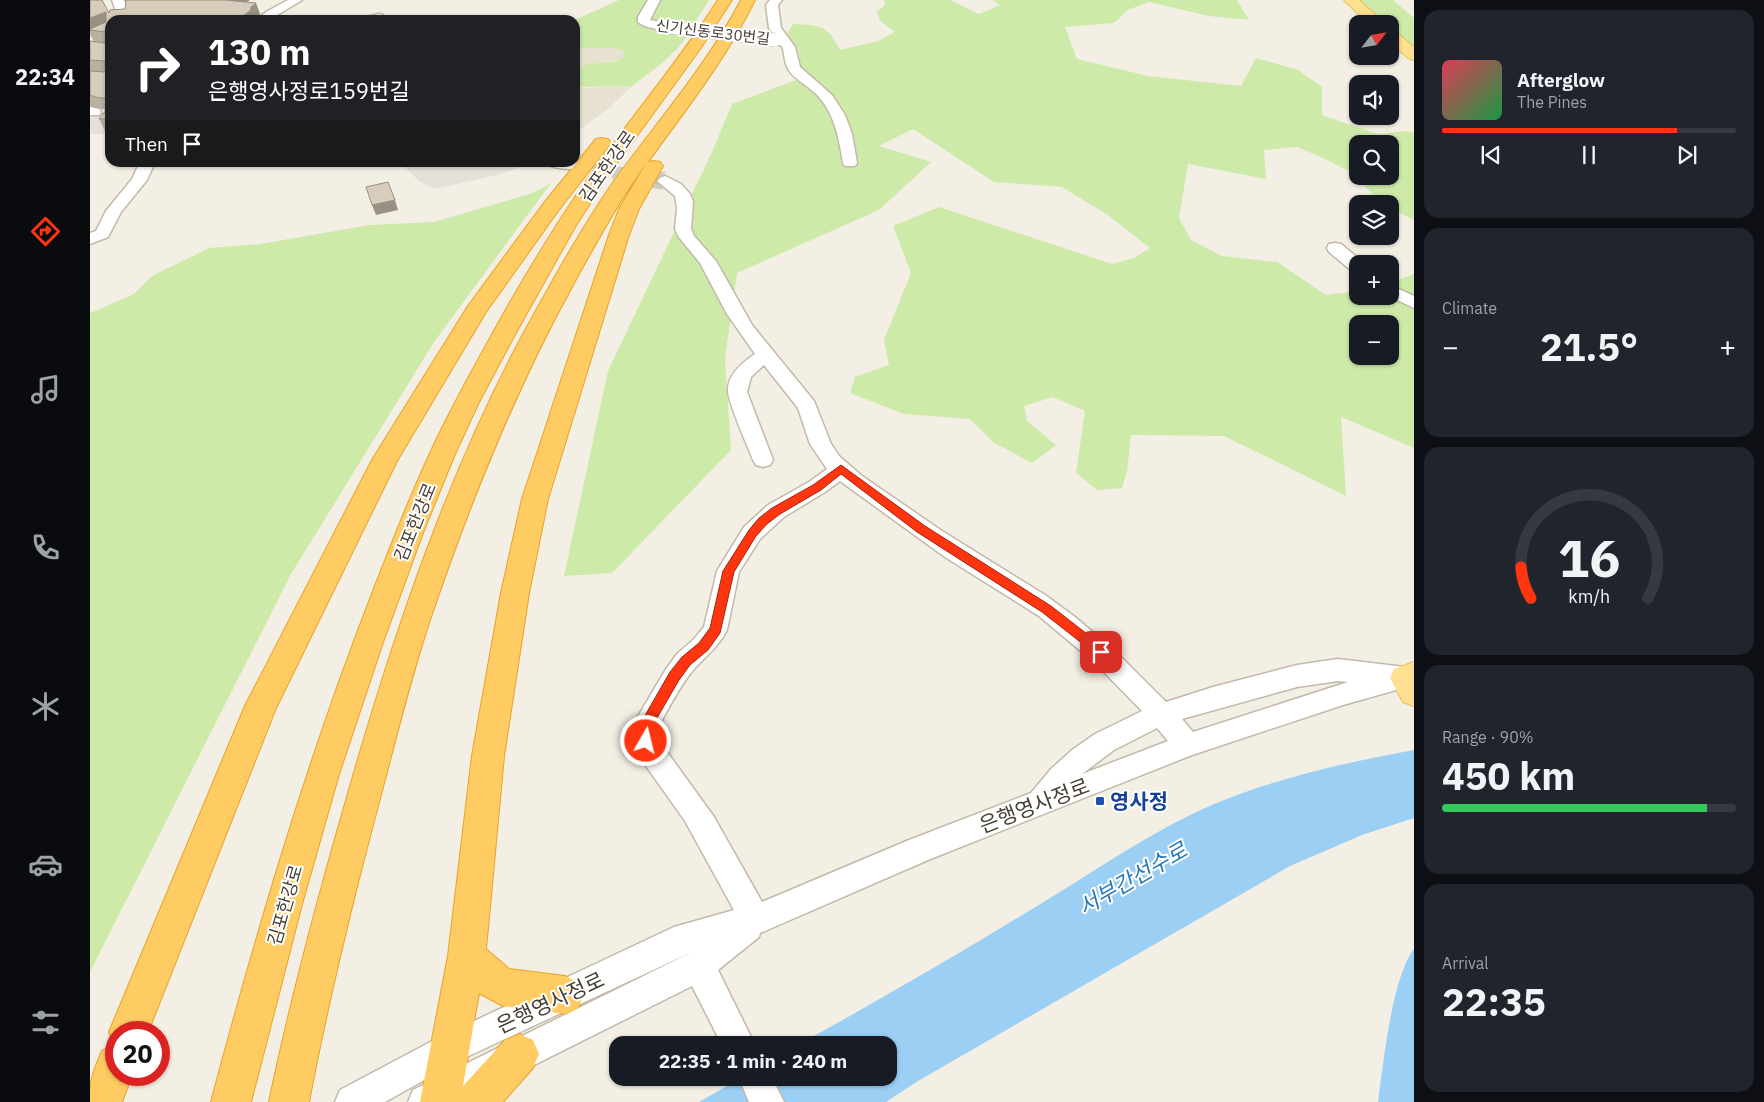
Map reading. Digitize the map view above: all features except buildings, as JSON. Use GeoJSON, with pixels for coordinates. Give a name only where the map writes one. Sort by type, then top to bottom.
{"type":"FeatureCollection","features":[{"type":"Feature","properties":{"kind":"highway","name":"김포한강로"},"geometry":{"type":"LineString","coordinates":[[230,1102],[305,834],[346,704],[414,520],[457,423],[497,347],[570,218],[638,122],[698,43],[725,0]]}},
{"type":"Feature","properties":{"kind":"highway","name":"김포한강로"},"geometry":{"type":"LineString","coordinates":[[289,1102],[301,1040],[339,886],[402,664],[416,618],[476,459],[504,396],[539,326],[598,221],[620,187],[733,30],[748,0]]}},
{"type":"Feature","properties":{"kind":"highway"},"geometry":{"type":"LineString","coordinates":[[133,1021],[261,706],[384,460],[476,311],[551,207],[619,122],[698,43]]}},
{"type":"Feature","properties":{"kind":"highway"},"geometry":{"type":"LineString","coordinates":[[446,1100],[449,1049],[467,956],[488,756],[515,593],[535,499],[619,235],[629,209],[683,120],[694,85]]}},
{"type":"Feature","properties":{"kind":"highway"},"geometry":{"type":"LineString","coordinates":[[467,956],[488,976],[503,986],[565,995]]}},
{"type":"Feature","properties":{"kind":"highway"},"geometry":{"type":"LineString","coordinates":[[446,1100],[519,1054]]}},
{"type":"Feature","properties":{"kind":"highway"},"geometry":{"type":"LineString","coordinates":[[102,1102],[108,1086]]}},
{"type":"Feature","properties":{"kind":"main road"},"geometry":{"type":"LineString","coordinates":[[1351,0],[1368,15]]}},
{"type":"Feature","properties":{"kind":"main road"},"geometry":{"type":"LineString","coordinates":[[1399,42],[1414,55]]}},
{"type":"Feature","properties":{"kind":"street"},"geometry":{"type":"LineString","coordinates":[[118,0],[123,15]]}},
{"type":"Feature","properties":{"kind":"street"},"geometry":{"type":"LineString","coordinates":[[269,15],[296,0]]}},
{"type":"Feature","properties":{"kind":"street","name":"신기신동로30번길"},"geometry":{"type":"LineString","coordinates":[[654,0],[644,17],[644,22],[660,26],[780,40],[792,51],[792,64],[795,70],[821,90],[835,108],[848,146],[850,162]]}},
{"type":"Feature","properties":{"kind":"street"},"geometry":{"type":"LineString","coordinates":[[776,0],[772,5],[774,23],[780,40]]}},
{"type":"Feature","properties":{"kind":"street"},"geometry":{"type":"LineString","coordinates":[[90,238],[102,234],[114,211],[139,180],[146,167]]}},
{"type":"Feature","properties":{"kind":"street"},"geometry":{"type":"LineString","coordinates":[[666,182],[674,186],[684,197],[686,207],[682,228],[686,236],[709,264],[744,327],[807,406],[821,446],[827,456],[841,469],[921,529],[1016,588],[1073,628],[1101,652],[1162,714],[1188,745]]}},
{"type":"Feature","properties":{"kind":"street"},"geometry":{"type":"LineString","coordinates":[[1336,248],[1349,259]]}},
{"type":"Feature","properties":{"kind":"street"},"geometry":{"type":"LineString","coordinates":[[1399,295],[1414,303]]}},
{"type":"Feature","properties":{"kind":"street"},"geometry":{"type":"LineString","coordinates":[[763,460],[737,392],[738,381],[744,371],[766,355]]}},
{"type":"Feature","properties":{"kind":"street"},"geometry":{"type":"LineString","coordinates":[[755,920],[734,878],[685,797],[653,755],[643,730],[675,676],[686,661],[703,646],[715,630],[728,571],[752,533],[776,511],[817,487],[841,469]]}},
{"type":"Feature","properties":{"kind":"street"},"geometry":{"type":"LineString","coordinates":[[1039,802],[1064,774],[1082,758],[1125,730],[1162,714],[1280,681],[1320,672],[1338,670],[1411,682]]}},
{"type":"Feature","properties":{"kind":"street","name":"은행영사정로"},"geometry":{"type":"LineString","coordinates":[[352,1102],[449,1049],[685,938],[755,920],[850,878],[1039,802],[1188,745],[1344,694],[1411,682]]}},
{"type":"Feature","properties":{"kind":"street","name":"은행영사정로"},"geometry":{"type":"LineString","coordinates":[[519,1054],[699,966],[755,920]]}},
{"type":"Feature","properties":{"kind":"street"},"geometry":{"type":"LineString","coordinates":[[699,966],[733,1034]]}},
{"type":"Feature","properties":{"kind":"street"},"geometry":{"type":"LineString","coordinates":[[759,1086],[767,1102]]}},
{"type":"Feature","properties":{"kind":"shaded area"},"geometry":{"type":"Polygon","coordinates":[[[580,48],[616,48],[624,51],[622,58],[619,60],[587,64],[582,88],[632,86],[609,108],[580,129],[580,48]]]}},
{"type":"Feature","properties":{"kind":"shaded area"},"geometry":{"type":"Polygon","coordinates":[[[95,112],[105,113],[105,134],[90,134],[90,115],[95,112]]]}},
{"type":"Feature","properties":{"kind":"shaded area"},"geometry":{"type":"Polygon","coordinates":[[[404,167],[519,167],[501,174],[435,189],[420,182],[404,167]]]}},
{"type":"Feature","properties":{"kind":"green space"},"geometry":{"type":"Polygon","coordinates":[[[619,0],[651,0],[641,24],[653,28],[690,32],[678,48],[661,64],[632,86],[580,87],[580,68],[591,63],[619,60],[622,58],[624,51],[616,48],[580,48],[580,18],[619,0]]]}},
{"type":"Feature","properties":{"kind":"green space"},"geometry":{"type":"Polygon","coordinates":[[[658,0],[709,0],[692,27],[650,22],[648,16],[658,0]]]}},
{"type":"Feature","properties":{"kind":"green space"},"geometry":{"type":"Polygon","coordinates":[[[884,0],[950,0],[979,14],[1000,5],[992,0],[1237,0],[1249,20],[1209,16],[1149,2],[1128,10],[1114,23],[1065,27],[1077,59],[1148,76],[1241,86],[1256,58],[1298,70],[1322,87],[1322,115],[1377,134],[1414,132],[1414,220],[1399,212],[1399,195],[1373,195],[1364,185],[1399,185],[1399,135],[1349,135],[1349,171],[1297,147],[1264,150],[1266,179],[1188,164],[1179,218],[1191,240],[1222,256],[1277,262],[1326,295],[1349,292],[1349,305],[1399,305],[1399,280],[1414,274],[1414,448],[1341,417],[1346,496],[1224,436],[1131,435],[1127,472],[1122,488],[1097,490],[1076,473],[1085,411],[1053,397],[1024,406],[1027,421],[1056,445],[1032,463],[993,442],[970,419],[904,414],[850,393],[855,377],[889,365],[884,340],[911,273],[893,226],[939,207],[1112,264],[1134,258],[1150,248],[1108,215],[1062,187],[994,182],[913,129],[879,146],[931,162],[879,210],[737,273],[725,359],[731,450],[612,573],[564,576],[608,371],[712,152],[732,104],[796,80],[799,53],[787,34],[793,24],[816,26],[826,30],[840,50],[878,41],[895,32],[880,21],[877,12],[885,5],[884,0]]]}},
{"type":"Feature","properties":{"kind":"green space"},"geometry":{"type":"Polygon","coordinates":[[[1358,0],[1393,0],[1414,18],[1414,48],[1399,35],[1399,15],[1376,15],[1358,0]]]}},
{"type":"Feature","properties":{"kind":"green space"},"geometry":{"type":"Polygon","coordinates":[[[551,183],[434,342],[291,574],[90,972],[90,313],[134,294],[152,276],[209,248],[260,244],[370,225],[434,222],[533,193],[551,183]]]}},
{"type":"Feature","properties":{"kind":"water","name":"서부간선수로"},"geometry":{"type":"Polygon","coordinates":[[[1414,750],[1414,818],[1362,835],[1290,866],[918,1081],[886,1102],[699,1102],[727,1086],[897,1086],[897,1036],[814,1036],[956,955],[1135,845],[1180,820],[1247,791],[1341,765],[1414,750]]]}},
{"type":"Feature","properties":{"kind":"water"},"geometry":{"type":"Polygon","coordinates":[[[1414,949],[1414,1102],[1378,1102],[1394,1000],[1406,962],[1414,949]]]}},
{"type":"Feature","properties":{"kind":"tunnel"},"geometry":{"type":"LineString","coordinates":[[580,166],[653,179]]}},
{"type":"Feature","properties":{"kind":"tunnel"},"geometry":{"type":"LineString","coordinates":[[646,178],[665,181]]}},
{"type":"Feature","properties":{"kind":"place","name":"영사정"},"geometry":{"type":"Point","coordinates":[1100,801]}},
{"type":"Feature","properties":{"kind":"route"},"geometry":{"type":"LineString","coordinates":[[646,741],[643,730],[675,676],[686,661],[703,646],[715,630],[720,615],[728,571],[738,552],[763,521],[776,511],[817,487],[841,469],[921,529],[1016,588],[1073,628],[1101,652]]}}]}
